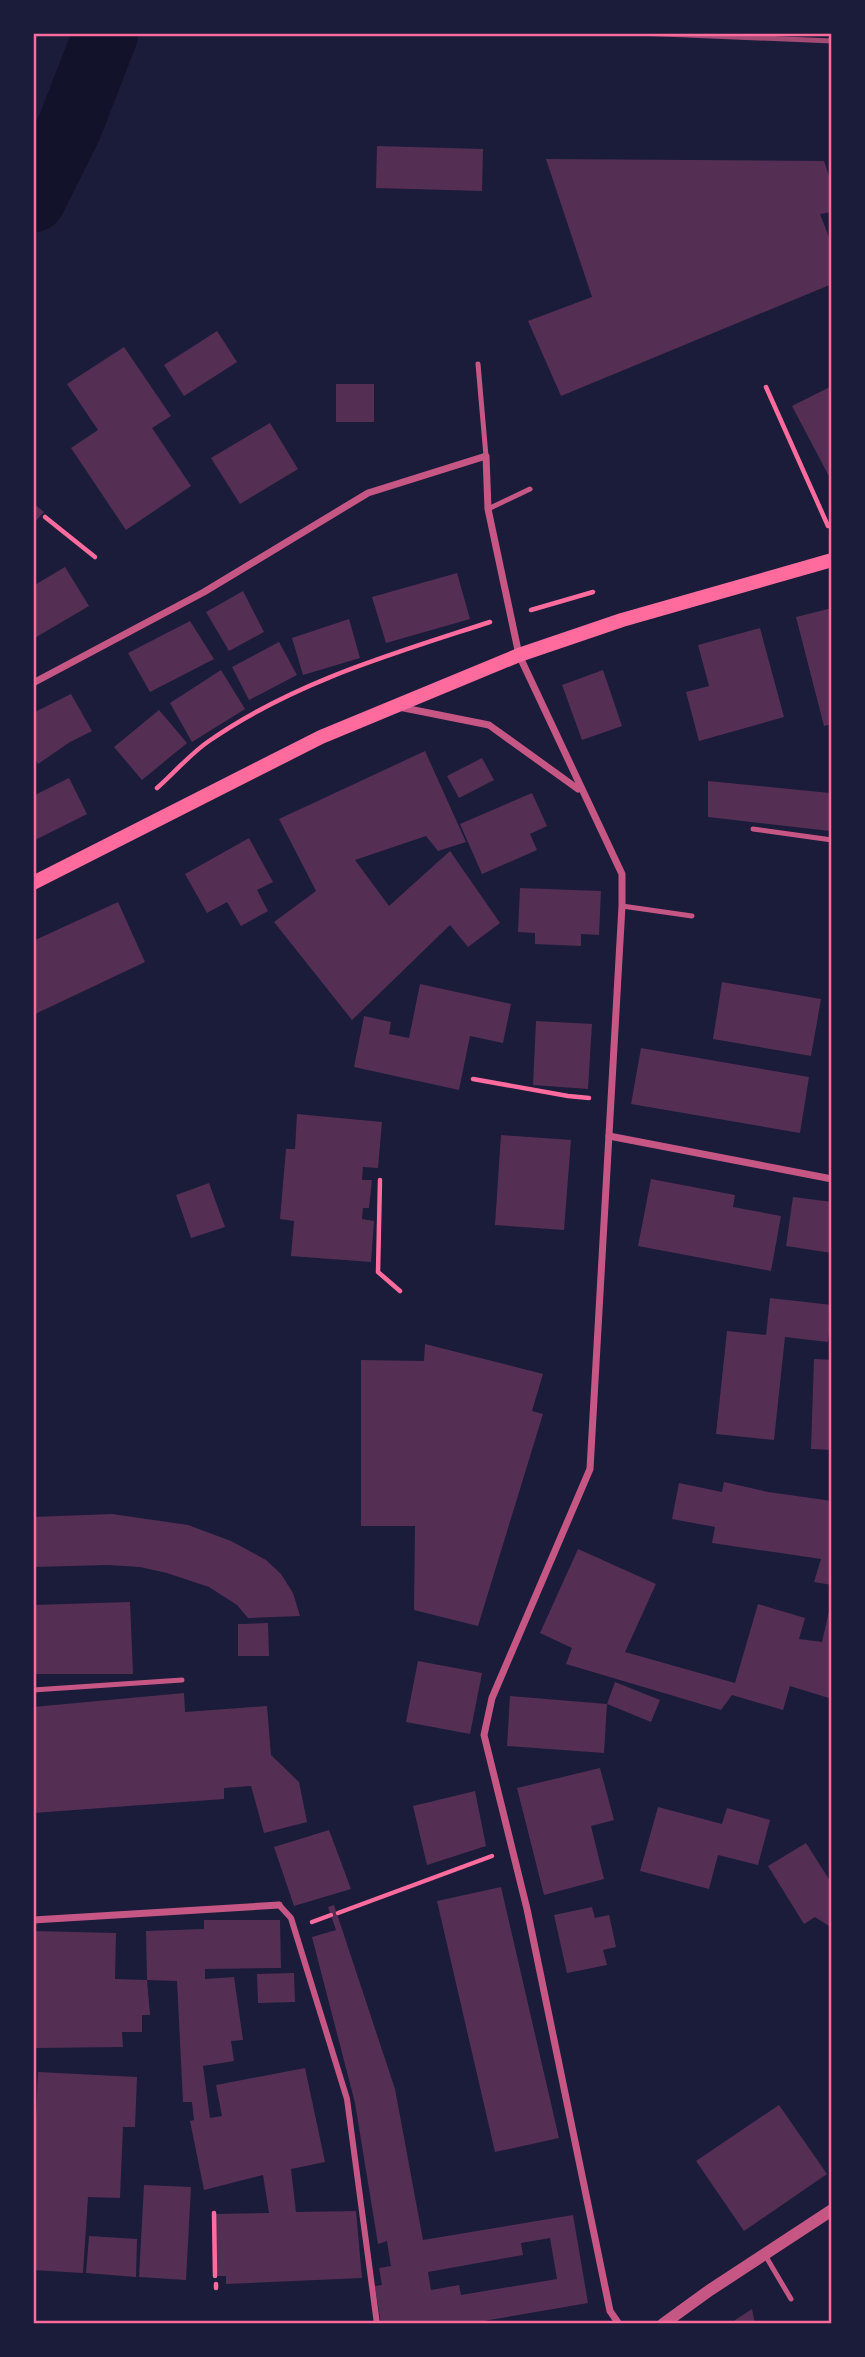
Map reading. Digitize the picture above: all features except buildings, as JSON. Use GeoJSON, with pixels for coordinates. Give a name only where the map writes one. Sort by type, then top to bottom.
{"type":"FeatureCollection","features":[{"type":"Feature","properties":{"kind":"main road"},"geometry":{"type":"LineString","coordinates":[[33,883],[321,737],[519,655],[622,620],[832,561]]}},
{"type":"Feature","properties":{"kind":"street"},"geometry":{"type":"LineString","coordinates":[[33,683],[204,592],[368,493],[486,456],[488,509],[519,655],[622,874],[590,1469],[492,1698],[484,1735],[527,1909],[610,2311],[619,2324]]}},
{"type":"Feature","properties":{"kind":"street"},"geometry":{"type":"LineString","coordinates":[[395,706],[489,725],[581,791]]}},
{"type":"Feature","properties":{"kind":"street"},"geometry":{"type":"LineString","coordinates":[[609,1136],[832,1179]]}},
{"type":"Feature","properties":{"kind":"street"},"geometry":{"type":"LineString","coordinates":[[33,1920],[279,1905],[291,1918],[347,2099],[377,2324]]}},
{"type":"Feature","properties":{"kind":"street"},"geometry":{"type":"LineString","coordinates":[[663,2324],[832,2210]]}},
{"type":"Feature","properties":{"kind":"lane"},"geometry":{"type":"LineString","coordinates":[[478,365],[486,456]]}},
{"type":"Feature","properties":{"kind":"lane"},"geometry":{"type":"LineString","coordinates":[[488,509],[530,489]]}},
{"type":"Feature","properties":{"kind":"lane"},"geometry":{"type":"LineString","coordinates":[[753,829],[832,840]]}},
{"type":"Feature","properties":{"kind":"lane"},"geometry":{"type":"LineString","coordinates":[[622,906],[692,916]]}},
{"type":"Feature","properties":{"kind":"lane"},"geometry":{"type":"LineString","coordinates":[[33,1690],[182,1680]]}},
{"type":"Feature","properties":{"kind":"lane"},"geometry":{"type":"LineString","coordinates":[[765,2255],[791,2299]]}},
{"type":"Feature","properties":{"kind":"path"},"geometry":{"type":"LineString","coordinates":[[766,387],[828,527]]}},
{"type":"Feature","properties":{"kind":"path"},"geometry":{"type":"LineString","coordinates":[[45,517],[95,557]]}},
{"type":"Feature","properties":{"kind":"path"},"geometry":{"type":"LineString","coordinates":[[138,830],[150,795],[207,742],[270,704],[376,658],[593,592]]}},
{"type":"Feature","properties":{"kind":"path"},"geometry":{"type":"LineString","coordinates":[[473,1079],[568,1096],[611,1100]]}},
{"type":"Feature","properties":{"kind":"path"},"geometry":{"type":"LineString","coordinates":[[380,1180],[378,1272],[400,1291]]}},
{"type":"Feature","properties":{"kind":"path"},"geometry":{"type":"LineString","coordinates":[[338,1913],[513,1848]]}},
{"type":"Feature","properties":{"kind":"path"},"geometry":{"type":"LineString","coordinates":[[214,2213],[215,2276]]}},
{"type":"Feature","properties":{"kind":"waterway"},"geometry":{"type":"LineString","coordinates":[[33,200],[70,126],[106,33]]}},
{"type":"Feature","properties":{"kind":"railway"},"geometry":{"type":"LineString","coordinates":[[638,33],[832,41]]}}]}
